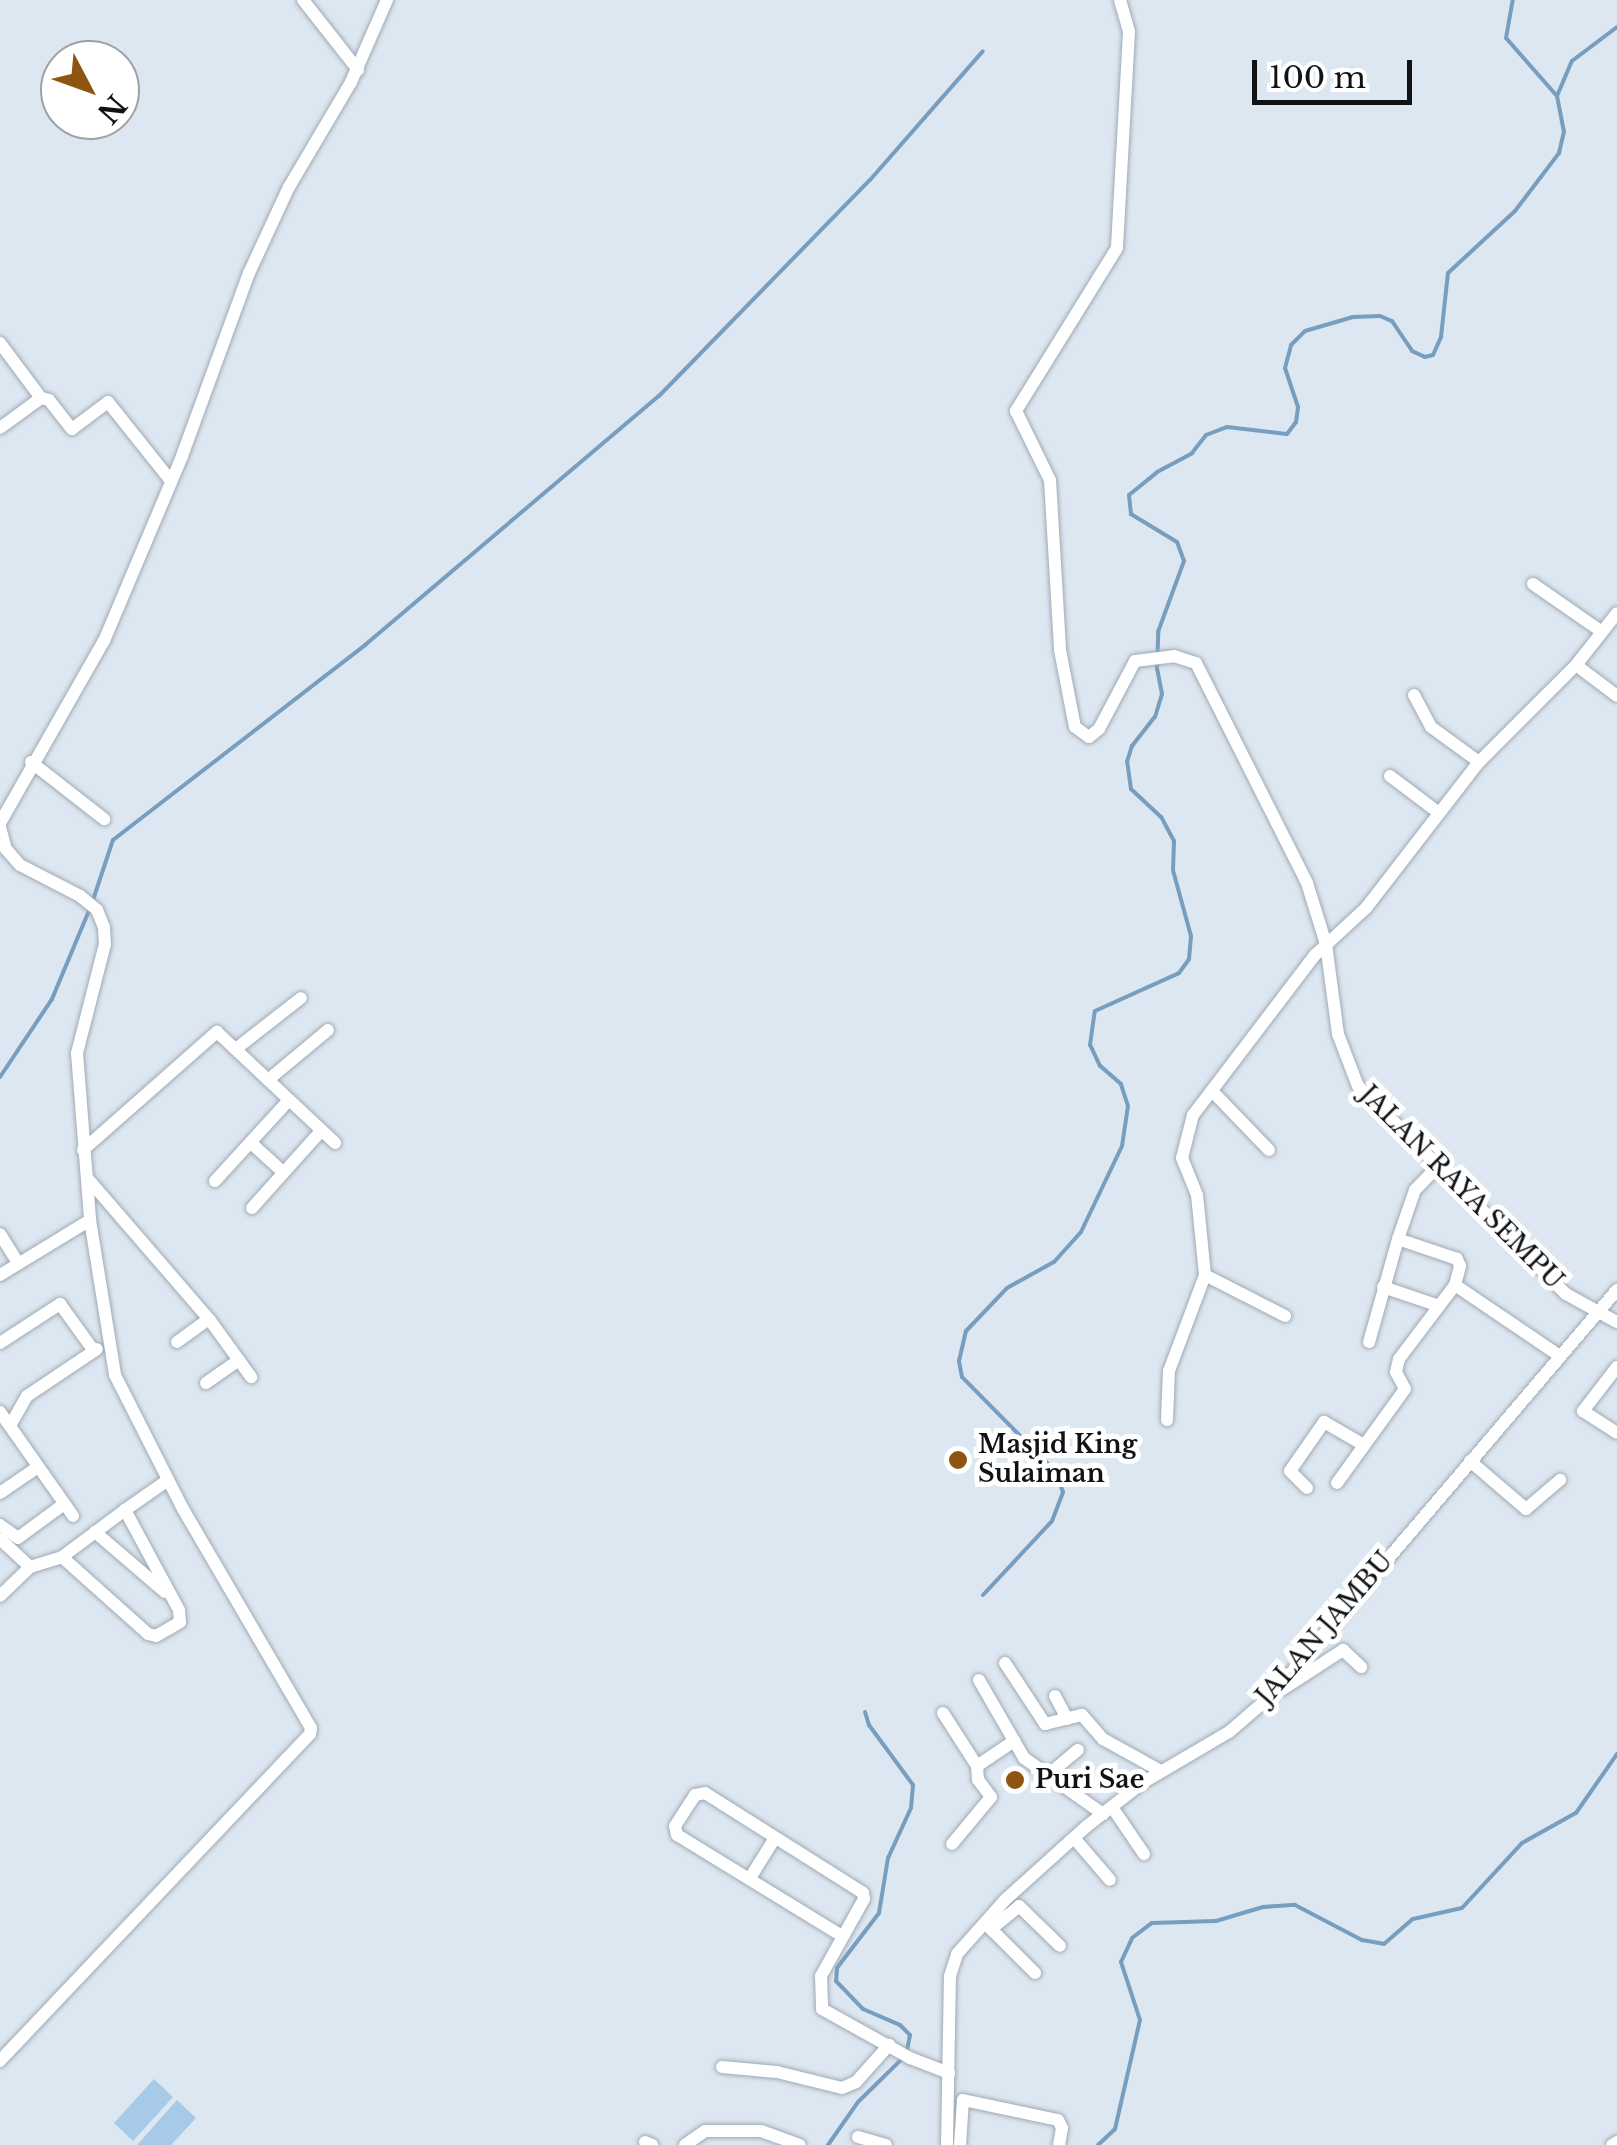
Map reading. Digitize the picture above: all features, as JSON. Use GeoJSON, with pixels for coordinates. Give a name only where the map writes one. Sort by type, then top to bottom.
{"type":"FeatureCollection","features":[{"type":"Feature","properties":{"kind":"street"},"geometry":{"type":"LineString","coordinates":[[303,0],[358,70]]}},
{"type":"Feature","properties":{"kind":"street"},"geometry":{"type":"LineString","coordinates":[[0,2061],[310,1734],[120,1387],[108,1343],[90,1220],[76,1053],[104,944],[96,910],[80,896],[20,865],[6,850],[0,825],[31,762],[104,641],[172,480],[230,319],[272,222],[358,70],[387,0]]}},
{"type":"Feature","properties":{"kind":"street","name":"JALAN RAYA SEMPU"},"geometry":{"type":"LineString","coordinates":[[1120,0],[1129,32],[1117,248],[1016,411],[1050,480],[1060,650],[1078,732],[1088,737],[1099,730],[1124,677],[1144,656],[1188,658],[1201,670],[1284,844],[1300,868],[1326,944],[1338,1034],[1354,1079],[1366,1096],[1566,1294],[1617,1322]]}},
{"type":"Feature","properties":{"kind":"street"},"geometry":{"type":"LineString","coordinates":[[0,343],[41,398],[48,400],[72,429],[104,403],[110,403],[172,480]]}},
{"type":"Feature","properties":{"kind":"street"},"geometry":{"type":"LineString","coordinates":[[0,428],[41,398]]}},
{"type":"Feature","properties":{"kind":"street"},"geometry":{"type":"LineString","coordinates":[[1533,584],[1602,632]]}},
{"type":"Feature","properties":{"kind":"street"},"geometry":{"type":"LineString","coordinates":[[1167,1420],[1168,1371],[1205,1275],[1197,1195],[1182,1158],[1193,1114],[1326,944],[1366,908],[1479,762],[1576,665],[1617,613]]}},
{"type":"Feature","properties":{"kind":"street"},"geometry":{"type":"LineString","coordinates":[[1576,665],[1617,696]]}},
{"type":"Feature","properties":{"kind":"street"},"geometry":{"type":"LineString","coordinates":[[1414,695],[1431,727],[1479,762]]}},
{"type":"Feature","properties":{"kind":"street"},"geometry":{"type":"LineString","coordinates":[[31,762],[104,819]]}},
{"type":"Feature","properties":{"kind":"street"},"geometry":{"type":"LineString","coordinates":[[1390,776],[1439,813]]}},
{"type":"Feature","properties":{"kind":"street"},"geometry":{"type":"LineString","coordinates":[[237,1048],[301,998]]}},
{"type":"Feature","properties":{"kind":"street"},"geometry":{"type":"LineString","coordinates":[[268,1080],[328,1030]]}},
{"type":"Feature","properties":{"kind":"street"},"geometry":{"type":"LineString","coordinates":[[83,1150],[213,1034],[220,1033],[335,1144]]}},
{"type":"Feature","properties":{"kind":"street"},"geometry":{"type":"LineString","coordinates":[[1212,1091],[1269,1150]]}},
{"type":"Feature","properties":{"kind":"street"},"geometry":{"type":"LineString","coordinates":[[214,1180],[288,1102]]}},
{"type":"Feature","properties":{"kind":"street"},"geometry":{"type":"LineString","coordinates":[[252,1208],[321,1131]]}},
{"type":"Feature","properties":{"kind":"street"},"geometry":{"type":"LineString","coordinates":[[251,1142],[283,1172]]}},
{"type":"Feature","properties":{"kind":"street"},"geometry":{"type":"LineString","coordinates":[[1369,1342],[1415,1190],[1438,1166]]}},
{"type":"Feature","properties":{"kind":"street"},"geometry":{"type":"LineString","coordinates":[[88,1179],[209,1319],[251,1377]]}},
{"type":"Feature","properties":{"kind":"street"},"geometry":{"type":"LineString","coordinates":[[0,1275],[90,1220]]}},
{"type":"Feature","properties":{"kind":"street"},"geometry":{"type":"LineString","coordinates":[[0,1234],[18,1263]]}},
{"type":"Feature","properties":{"kind":"street"},"geometry":{"type":"LineString","coordinates":[[1337,1483],[1405,1388],[1396,1372],[1399,1359],[1455,1285],[1460,1266],[1457,1259],[1398,1239]]}},
{"type":"Feature","properties":{"kind":"street"},"geometry":{"type":"LineString","coordinates":[[1205,1275],[1285,1316]]}},
{"type":"Feature","properties":{"kind":"street"},"geometry":{"type":"LineString","coordinates":[[1455,1285],[1560,1356]]}},
{"type":"Feature","properties":{"kind":"street"},"geometry":{"type":"LineString","coordinates":[[1383,1287],[1439,1306]]}},
{"type":"Feature","properties":{"kind":"street","name":"JALAN JAMBU"},"geometry":{"type":"LineString","coordinates":[[948,2145],[951,1966],[1074,1838],[1161,1770],[1220,1739],[1273,1694],[1617,1290]]}},
{"type":"Feature","properties":{"kind":"street"},"geometry":{"type":"LineString","coordinates":[[0,1343],[60,1304],[94,1351]]}},
{"type":"Feature","properties":{"kind":"street"},"geometry":{"type":"LineString","coordinates":[[176,1342],[209,1319]]}},
{"type":"Feature","properties":{"kind":"street"},"geometry":{"type":"LineString","coordinates":[[12,1422],[28,1396],[108,1343]]}},
{"type":"Feature","properties":{"kind":"street"},"geometry":{"type":"LineString","coordinates":[[206,1383],[239,1360]]}},
{"type":"Feature","properties":{"kind":"street"},"geometry":{"type":"LineString","coordinates":[[1617,1368],[1582,1411],[1617,1434]]}},
{"type":"Feature","properties":{"kind":"street"},"geometry":{"type":"LineString","coordinates":[[0,1412],[12,1422],[68,1510],[18,1538],[0,1525]]}},
{"type":"Feature","properties":{"kind":"street"},"geometry":{"type":"LineString","coordinates":[[1307,1488],[1290,1471],[1324,1422],[1364,1446]]}},
{"type":"Feature","properties":{"kind":"street"},"geometry":{"type":"LineString","coordinates":[[1470,1460],[1526,1509],[1560,1480]]}},
{"type":"Feature","properties":{"kind":"street"},"geometry":{"type":"LineString","coordinates":[[0,1494],[38,1466]]}},
{"type":"Feature","properties":{"kind":"street"},"geometry":{"type":"LineString","coordinates":[[0,1596],[30,1566],[62,1557],[168,1480]]}},
{"type":"Feature","properties":{"kind":"street"},"geometry":{"type":"LineString","coordinates":[[62,1557],[152,1636],[180,1622],[182,1615],[125,1510]]}},
{"type":"Feature","properties":{"kind":"street"},"geometry":{"type":"LineString","coordinates":[[94,1532],[174,1600]]}},
{"type":"Feature","properties":{"kind":"street"},"geometry":{"type":"LineString","coordinates":[[0,1539],[30,1566]]}},
{"type":"Feature","properties":{"kind":"street"},"geometry":{"type":"LineString","coordinates":[[1332,1627],[1332,1656]]}},
{"type":"Feature","properties":{"kind":"street"},"geometry":{"type":"LineString","coordinates":[[1273,1694],[1303,1680],[1343,1650],[1361,1667]]}},
{"type":"Feature","properties":{"kind":"street"},"geometry":{"type":"LineString","coordinates":[[1005,1663],[1046,1724],[1082,1714],[1116,1748],[1161,1770]]}},
{"type":"Feature","properties":{"kind":"street"},"geometry":{"type":"LineString","coordinates":[[979,1680],[1024,1758],[1108,1810],[1144,1854]]}},
{"type":"Feature","properties":{"kind":"street"},"geometry":{"type":"LineString","coordinates":[[1055,1696],[1067,1719]]}},
{"type":"Feature","properties":{"kind":"street"},"geometry":{"type":"LineString","coordinates":[[942,1712],[977,1766],[978,1780],[991,1797],[952,1844]]}},
{"type":"Feature","properties":{"kind":"street"},"geometry":{"type":"LineString","coordinates":[[977,1766],[1014,1741]]}},
{"type":"Feature","properties":{"kind":"street"},"geometry":{"type":"LineString","coordinates":[[1048,1775],[1078,1750]]}},
{"type":"Feature","properties":{"kind":"street"},"geometry":{"type":"LineString","coordinates":[[842,1936],[674,1832],[694,1795],[704,1792],[864,1894],[842,1936],[820,1976],[822,2009],[899,2051],[950,2072]]}},
{"type":"Feature","properties":{"kind":"street"},"geometry":{"type":"LineString","coordinates":[[750,1878],[775,1838]]}},
{"type":"Feature","properties":{"kind":"street"},"geometry":{"type":"LineString","coordinates":[[1074,1838],[1110,1880]]}},
{"type":"Feature","properties":{"kind":"street"},"geometry":{"type":"LineString","coordinates":[[1035,1973],[987,1925],[1019,1906],[1060,1946]]}},
{"type":"Feature","properties":{"kind":"street"},"geometry":{"type":"LineString","coordinates":[[722,2067],[777,2072],[842,2088],[899,2051]]}},
{"type":"Feature","properties":{"kind":"street"},"geometry":{"type":"LineString","coordinates":[[960,2145],[963,2100],[1058,2120],[1062,2128],[1059,2145]]}},
{"type":"Feature","properties":{"kind":"street"},"geometry":{"type":"LineString","coordinates":[[685,2145],[691,2136],[705,2131],[761,2131],[800,2145]]}},
{"type":"Feature","properties":{"kind":"street"},"geometry":{"type":"LineString","coordinates":[[756,2145],[761,2131]]}},
{"type":"Feature","properties":{"kind":"street"},"geometry":{"type":"LineString","coordinates":[[858,2137],[886,2145]]}},
{"type":"Feature","properties":{"kind":"shaded area"},"geometry":{"type":"Polygon","coordinates":[[[154,2079],[173,2097],[133,2141],[114,2123],[154,2079]]]}},
{"type":"Feature","properties":{"kind":"shaded area"},"geometry":{"type":"Polygon","coordinates":[[[177,2100],[196,2118],[171,2145],[137,2145],[177,2100]]]}},
{"type":"Feature","properties":{"kind":"waterway"},"geometry":{"type":"LineString","coordinates":[[983,1595],[1052,1521],[1063,1492],[1055,1471],[962,1377],[959,1361],[966,1331],[1007,1288],[1054,1262],[1081,1232],[1122,1146],[1128,1106],[1121,1084],[1100,1066],[1090,1045],[1095,1011],[1179,973],[1189,959],[1191,936],[1173,870],[1174,841],[1161,817],[1131,789],[1127,762],[1132,746],[1155,717],[1162,694],[1157,669],[1158,632],[1184,561],[1177,542],[1131,514],[1129,495],[1157,472],[1192,453],[1206,435],[1227,427],[1287,434],[1296,422],[1298,407],[1285,368],[1291,345],[1305,331],[1353,317],[1380,316],[1392,321],[1412,351],[1425,357],[1433,355],[1441,337],[1448,273],[1515,211],[1559,153],[1564,132],[1557,96],[1506,38],[1513,0]]}},
{"type":"Feature","properties":{"kind":"waterway"},"geometry":{"type":"LineString","coordinates":[[1557,96],[1572,61],[1617,27]]}},
{"type":"Feature","properties":{"kind":"waterway"},"geometry":{"type":"LineString","coordinates":[[93,900],[113,840],[365,645],[659,396],[870,180],[983,51]]}},
{"type":"Feature","properties":{"kind":"waterway"},"geometry":{"type":"LineString","coordinates":[[0,1077],[52,999],[90,908]]}},
{"type":"Feature","properties":{"kind":"waterway"},"geometry":{"type":"LineString","coordinates":[[865,1712],[869,1725],[913,1785],[911,1808],[888,1858],[879,1913],[837,1968],[836,1981],[863,2009],[900,2025],[910,2035],[907,2050]]}},
{"type":"Feature","properties":{"kind":"waterway"},"geometry":{"type":"LineString","coordinates":[[1098,2145],[1115,2129],[1140,2020],[1121,1962],[1132,1938],[1152,1923],[1216,1921],[1263,1907],[1295,1905],[1362,1940],[1384,1944],[1413,1919],[1462,1908],[1522,1843],[1576,1813],[1617,1754]]}},
{"type":"Feature","properties":{"kind":"waterway"},"geometry":{"type":"LineString","coordinates":[[828,2145],[858,2102],[903,2058]]}},
{"type":"Feature","properties":{"kind":"place","name":"Masjid King Sulaiman"},"geometry":{"type":"Point","coordinates":[958,1460]}},
{"type":"Feature","properties":{"kind":"place","name":"Puri Sae"},"geometry":{"type":"Point","coordinates":[1015,1780]}}]}
